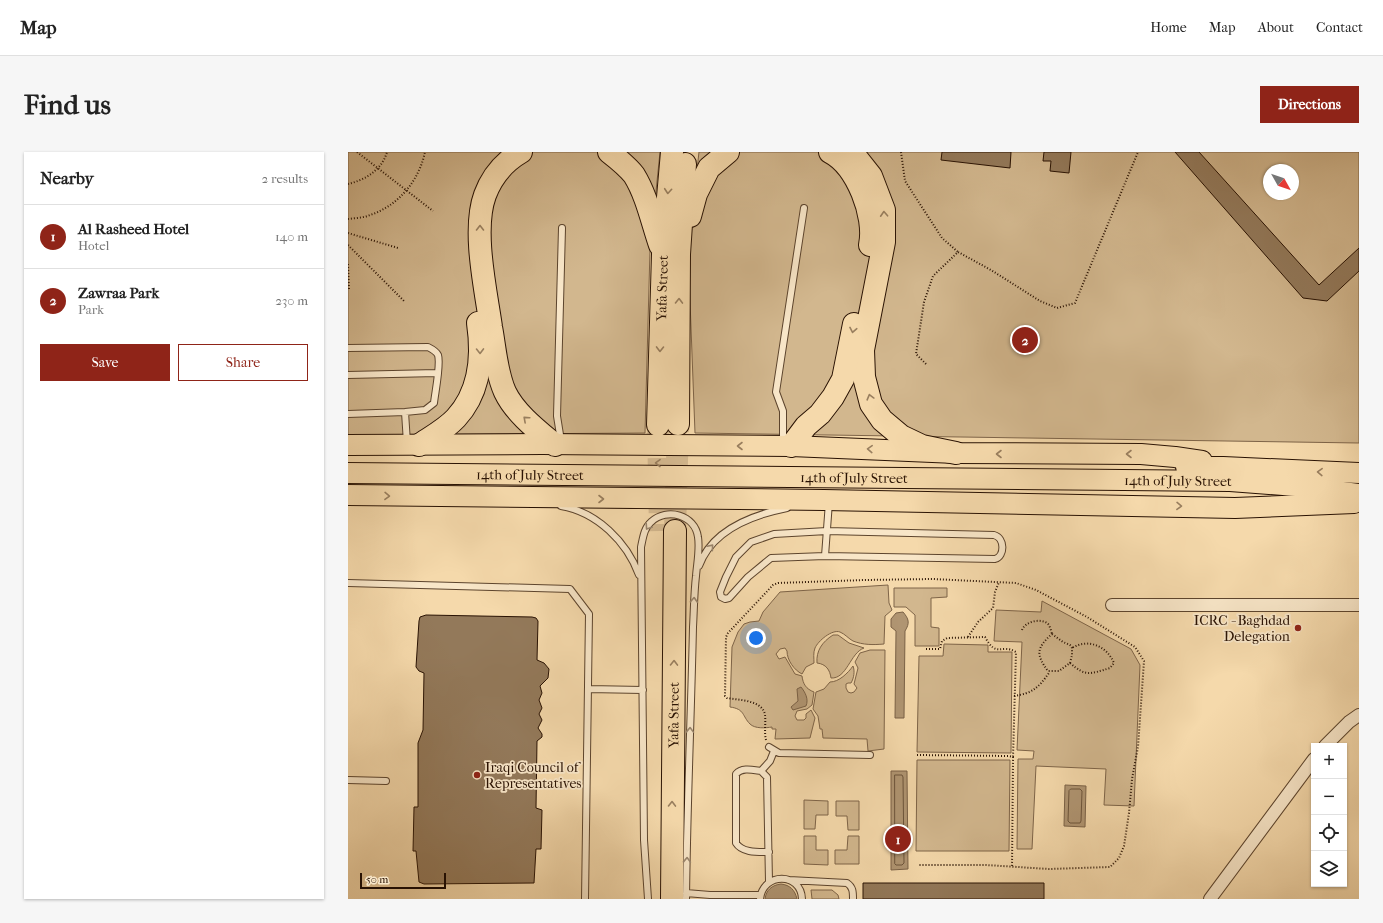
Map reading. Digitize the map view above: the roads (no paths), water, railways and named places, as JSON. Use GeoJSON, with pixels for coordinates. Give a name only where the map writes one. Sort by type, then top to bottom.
{"type":"FeatureCollection","features":[{"type":"Feature","properties":{"kind":"highway"},"geometry":{"type":"LineString","coordinates":[[413,445],[455,419],[467,404],[476,383],[480,359],[479,335],[466,244],[466,219],[474,184],[484,166],[495,152]]}},
{"type":"Feature","properties":{"kind":"highway"},"geometry":{"type":"LineString","coordinates":[[521,152],[511,158],[496,173],[485,196],[480,217],[482,266],[498,368],[505,392],[517,411],[558,445]]}},
{"type":"Feature","properties":{"kind":"highway"},"geometry":{"type":"LineString","coordinates":[[609,152],[620,160],[633,174],[671,254]]}},
{"type":"Feature","properties":{"kind":"highway","name":"Yafa Street"},"geometry":{"type":"LineString","coordinates":[[668,425],[672,152]]}},
{"type":"Feature","properties":{"kind":"highway","name":"Yafa Street"},"geometry":{"type":"LineString","coordinates":[[671,254],[687,152]]}},
{"type":"Feature","properties":{"kind":"highway"},"geometry":{"type":"LineString","coordinates":[[671,254],[696,194],[709,168],[728,152]]}},
{"type":"Feature","properties":{"kind":"highway"},"geometry":{"type":"LineString","coordinates":[[787,446],[820,414],[833,397],[843,379],[871,241],[869,209],[856,180],[838,156],[830,152]]}},
{"type":"Feature","properties":{"kind":"highway"},"geometry":{"type":"LineString","coordinates":[[852,152],[871,176],[884,210],[884,242],[863,350],[864,377],[871,404],[882,420],[901,436],[922,446],[956,453]]}},
{"type":"Feature","properties":{"kind":"highway","name":"Yafa Street"},"geometry":{"type":"LineString","coordinates":[[658,899],[668,531],[681,897]]}},
{"type":"Feature","properties":{"kind":"main road"},"geometry":{"type":"LineString","coordinates":[[348,445],[787,446],[956,453],[1152,455],[1191,459],[1223,467]]}},
{"type":"Feature","properties":{"kind":"main road","name":"14th of July Street"},"geometry":{"type":"LineString","coordinates":[[348,459],[1082,468],[1223,467],[1359,473]]}},
{"type":"Feature","properties":{"kind":"main road","name":"14th of July Street"},"geometry":{"type":"LineString","coordinates":[[348,473],[1230,481],[1296,486],[1359,494]]}},
{"type":"Feature","properties":{"kind":"main road"},"geometry":{"type":"LineString","coordinates":[[348,482],[1286,495],[1359,498]]}},
{"type":"Feature","properties":{"kind":"main road","name":"14th of July Street"},"geometry":{"type":"LineString","coordinates":[[348,495],[1235,508],[1359,503]]}},
{"type":"Feature","properties":{"kind":"street"},"geometry":{"type":"LineString","coordinates":[[1112,605],[1359,605]]}},
{"type":"Feature","properties":{"kind":"street"},"geometry":{"type":"LineString","coordinates":[[1328,743],[1349,722],[1359,715]]}},
{"type":"Feature","properties":{"kind":"street"},"geometry":{"type":"LineString","coordinates":[[1210,899],[1311,763]]}},
{"type":"Feature","properties":{"kind":"lane"},"geometry":{"type":"LineString","coordinates":[[787,446],[783,411],[776,392],[804,208]]}},
{"type":"Feature","properties":{"kind":"lane"},"geometry":{"type":"LineString","coordinates":[[558,445],[556,416],[562,228]]}},
{"type":"Feature","properties":{"kind":"lane"},"geometry":{"type":"LineString","coordinates":[[348,348],[428,348],[434,351],[438,356],[438,373],[434,403],[425,410],[348,414]]}},
{"type":"Feature","properties":{"kind":"lane"},"geometry":{"type":"LineString","coordinates":[[348,375],[438,373]]}},
{"type":"Feature","properties":{"kind":"lane"},"geometry":{"type":"LineString","coordinates":[[405,412],[413,445]]}},
{"type":"Feature","properties":{"kind":"lane"},"geometry":{"type":"LineString","coordinates":[[516,498],[568,507],[587,514],[604,525],[630,556],[642,582]]}},
{"type":"Feature","properties":{"kind":"lane"},"geometry":{"type":"LineString","coordinates":[[695,582],[702,557],[714,542],[735,526],[758,515],[826,501],[827,531],[825,556]]}},
{"type":"Feature","properties":{"kind":"lane"},"geometry":{"type":"LineString","coordinates":[[648,899],[644,840],[641,547],[646,528],[658,517],[668,514],[683,516],[690,521],[695,527],[699,543],[695,582],[681,897],[760,897],[765,885],[776,879],[782,878],[789,880],[846,883],[852,888],[853,899]]}},
{"type":"Feature","properties":{"kind":"lane"},"geometry":{"type":"LineString","coordinates":[[827,531],[994,535],[999,536],[1002,540],[1002,554],[999,558],[995,559],[825,556],[771,558],[748,578],[729,598],[725,599],[721,596],[720,592],[736,557],[751,542],[774,534],[827,531]]}},
{"type":"Feature","properties":{"kind":"lane"},"geometry":{"type":"LineString","coordinates":[[348,583],[570,589],[589,614],[585,899]]}},
{"type":"Feature","properties":{"kind":"lane"},"geometry":{"type":"LineString","coordinates":[[588,688],[643,690]]}},
{"type":"Feature","properties":{"kind":"lane"},"geometry":{"type":"LineString","coordinates":[[769,747],[779,753],[870,755]]}},
{"type":"Feature","properties":{"kind":"lane"},"geometry":{"type":"LineString","coordinates":[[761,771],[770,761],[774,751]]}},
{"type":"Feature","properties":{"kind":"lane"},"geometry":{"type":"LineString","coordinates":[[769,852],[743,850],[738,848],[736,842],[736,774],[738,771],[761,771],[767,777],[770,882]]}},
{"type":"Feature","properties":{"kind":"lane"},"geometry":{"type":"LineString","coordinates":[[348,780],[386,781]]}},
{"type":"Feature","properties":{"kind":"lane"},"geometry":{"type":"LineString","coordinates":[[789,880],[800,890],[802,899]]}},
{"type":"Feature","properties":{"kind":"water"},"geometry":{"type":"Polygon","coordinates":[[[903,612],[908,619],[908,626],[905,631],[904,718],[895,718],[896,631],[891,627],[891,619],[896,613],[903,612]]]}},
{"type":"Feature","properties":{"kind":"water"},"geometry":{"type":"Polygon","coordinates":[[[801,687],[807,698],[806,706],[793,710],[791,707],[798,701],[797,689],[801,687]]]}},
{"type":"Feature","properties":{"kind":"water"},"geometry":{"type":"Polygon","coordinates":[[[891,771],[907,771],[908,869],[891,870],[891,771]]]}},
{"type":"Feature","properties":{"kind":"water"},"geometry":{"type":"Polygon","coordinates":[[[1065,785],[1086,786],[1085,827],[1064,826],[1065,785]]]}},
{"type":"Feature","properties":{"kind":"water"},"geometry":{"type":"Polygon","coordinates":[[[781,884],[792,888],[797,899],[765,899],[770,888],[781,884]]]}},
{"type":"Feature","properties":{"kind":"tunnel"},"geometry":{"type":"LineString","coordinates":[[658,425],[660,531]]}},
{"type":"Feature","properties":{"kind":"tunnel"},"geometry":{"type":"LineString","coordinates":[[675,531],[678,426]]}},
{"type":"Feature","properties":{"kind":"place","name":"Zawraa Park"},"geometry":{"type":"Point","coordinates":[1025,340]}},
{"type":"Feature","properties":{"kind":"place","name":"ICRC - Baghdad Delegation"},"geometry":{"type":"Point","coordinates":[1298,628]}},
{"type":"Feature","properties":{"kind":"place","name":"Iraqi Council of Representatives"},"geometry":{"type":"Point","coordinates":[477,775]}},
{"type":"Feature","properties":{"kind":"place","name":"Al Rasheed Hotel"},"geometry":{"type":"Point","coordinates":[898,839]}}]}
